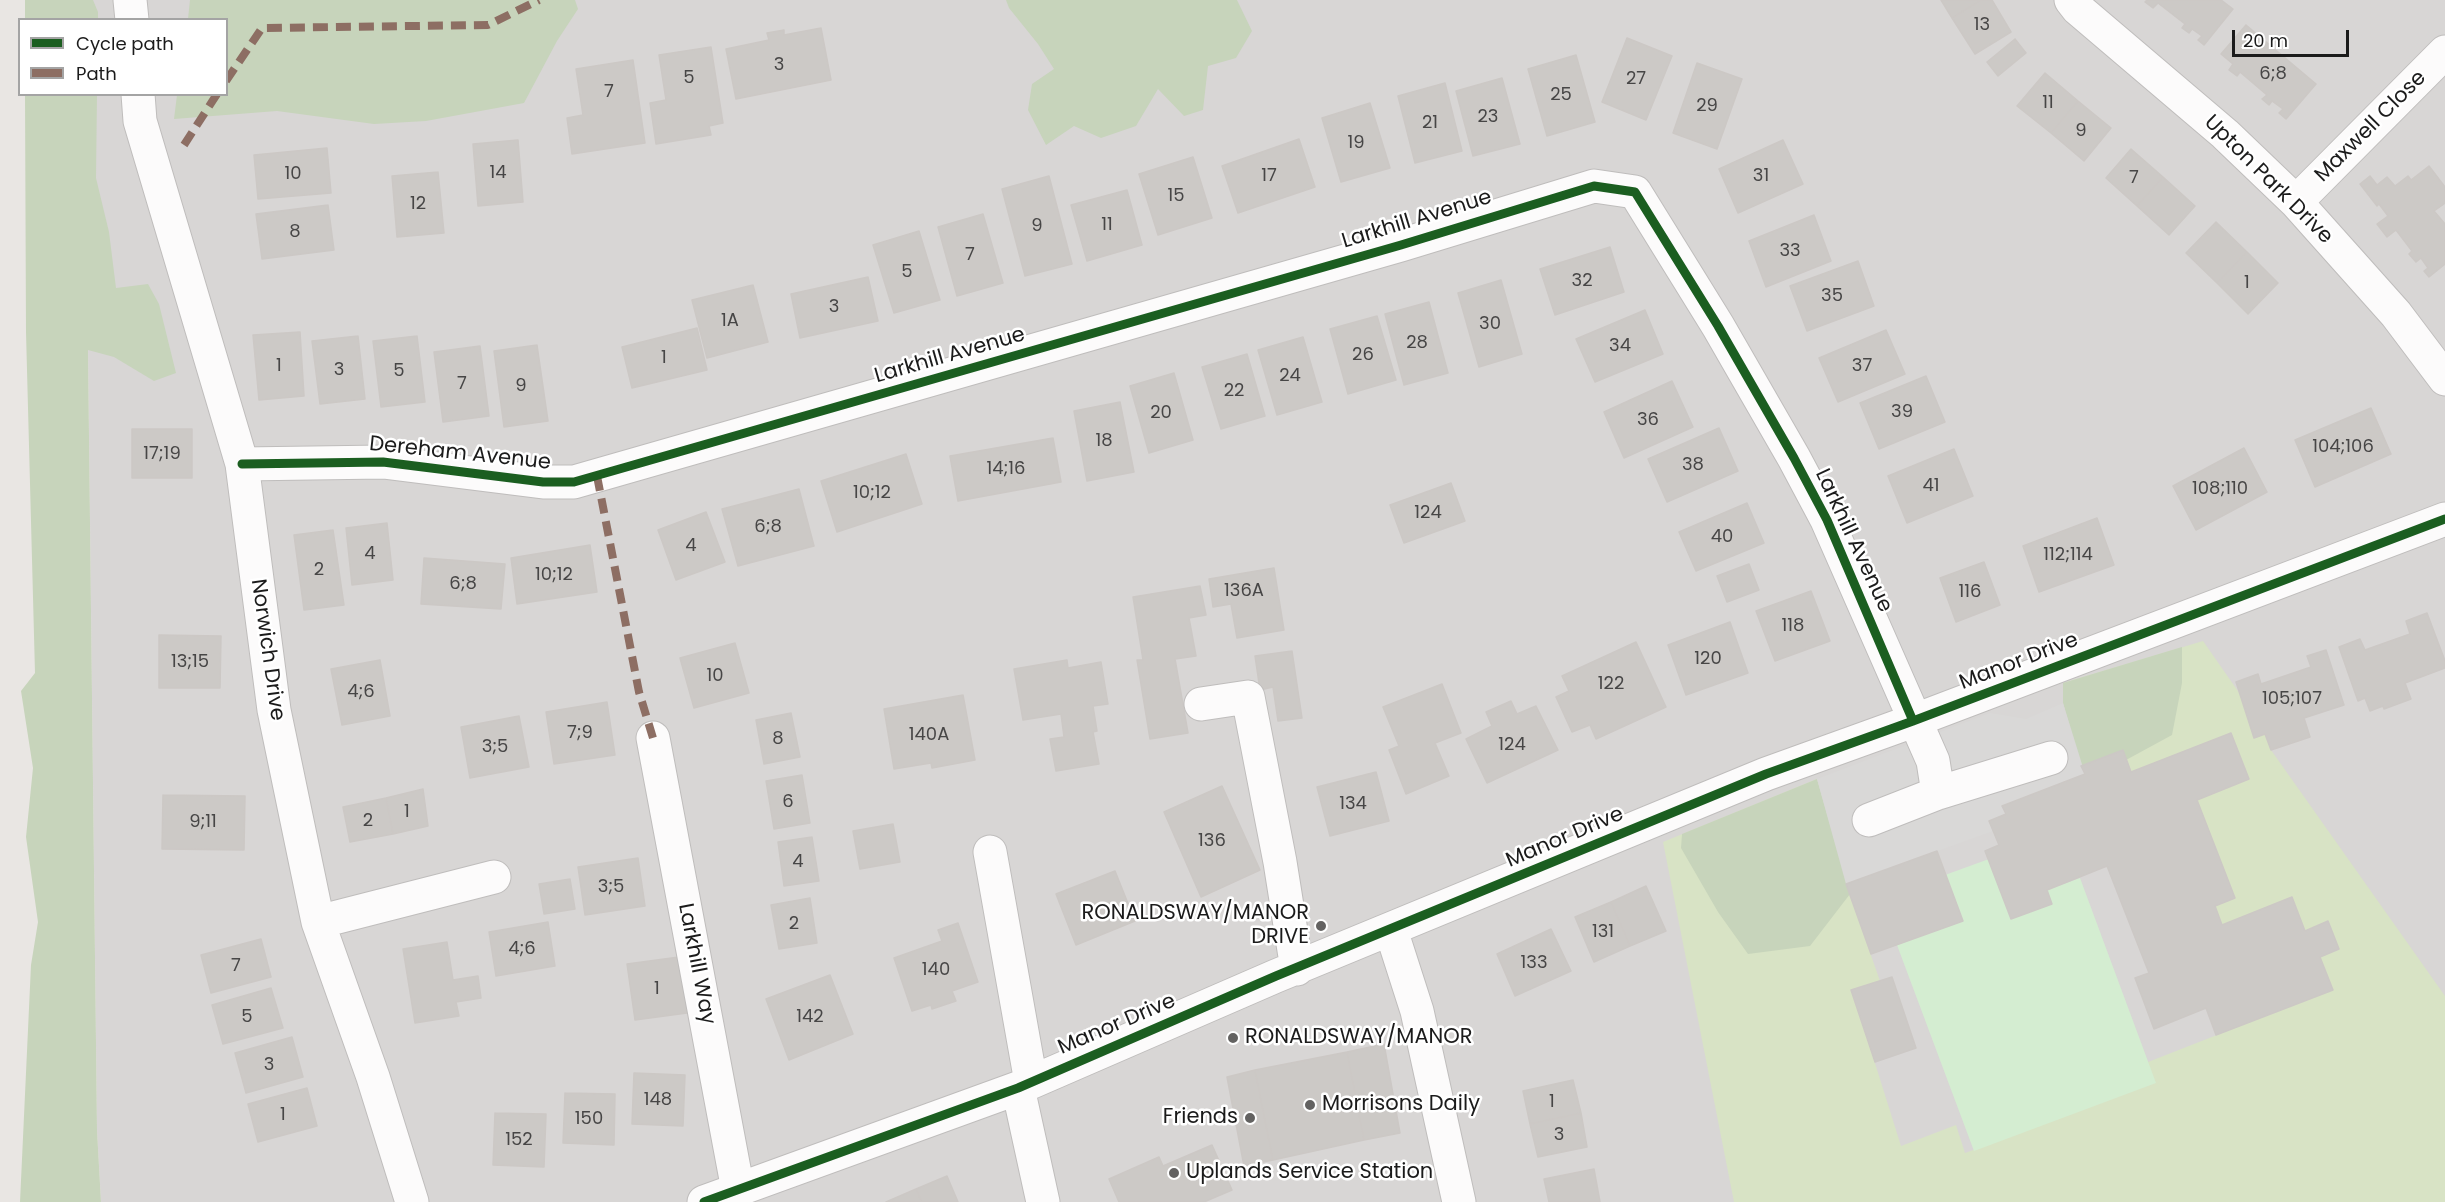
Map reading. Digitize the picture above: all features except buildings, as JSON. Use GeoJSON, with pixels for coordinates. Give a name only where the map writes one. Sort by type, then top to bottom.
{"type":"FeatureCollection","features":[{"type":"Feature","properties":{"kind":"street"},"geometry":{"type":"LineString","coordinates":[[130,0],[132,18]]}},
{"type":"Feature","properties":{"kind":"street","name":"Upton Park Drive"},"geometry":{"type":"LineString","coordinates":[[2071,0],[2078,9],[2225,134],[2296,202],[2396,314],[2445,379]]}},
{"type":"Feature","properties":{"kind":"street","name":"Maxwell Close"},"geometry":{"type":"LineString","coordinates":[[2296,202],[2445,52]]}},
{"type":"Feature","properties":{"kind":"street","name":"Norwich Drive"},"geometry":{"type":"LineString","coordinates":[[138,96],[140,121],[242,464],[274,710],[318,922],[373,1077],[412,1202]]}},
{"type":"Feature","properties":{"kind":"street","name":"Larkhill Avenue"},"geometry":{"type":"LineString","coordinates":[[635,466],[1401,245],[1594,186],[1635,192],[1718,326],[1827,519],[1913,721]]}},
{"type":"Feature","properties":{"kind":"street","name":"Dereham Avenue"},"geometry":{"type":"LineString","coordinates":[[242,464],[383,462],[543,482],[574,482],[635,466]]}},
{"type":"Feature","properties":{"kind":"street","name":"Manor Drive"},"geometry":{"type":"LineString","coordinates":[[704,1202],[1024,1085],[1116,1044],[1766,774],[1913,721],[2445,519]]}},
{"type":"Feature","properties":{"kind":"street"},"geometry":{"type":"LineString","coordinates":[[1201,704],[1248,697],[1280,862],[1296,969]]}},
{"type":"Feature","properties":{"kind":"street"},"geometry":{"type":"LineString","coordinates":[[1913,721],[1933,762],[1938,793]]}},
{"type":"Feature","properties":{"kind":"street","name":"Larkhill Way"},"geometry":{"type":"LineString","coordinates":[[653,738],[738,1190]]}},
{"type":"Feature","properties":{"kind":"street"},"geometry":{"type":"LineString","coordinates":[[1869,820],[1938,793],[2051,758]]}},
{"type":"Feature","properties":{"kind":"street"},"geometry":{"type":"LineString","coordinates":[[990,852],[1043,1202]]}},
{"type":"Feature","properties":{"kind":"street"},"geometry":{"type":"LineString","coordinates":[[318,922],[494,878]]}},
{"type":"Feature","properties":{"kind":"street"},"geometry":{"type":"LineString","coordinates":[[1391,930],[1418,1011],[1459,1202]]}},
{"type":"Feature","properties":{"kind":"shaded area"},"geometry":{"type":"Polygon","coordinates":[[[79,0],[2445,0],[2445,1202],[101,1202],[97,1130],[88,349],[81,96],[228,96],[228,18],[80,18],[79,0]]]}},
{"type":"Feature","properties":{"kind":"shaded area"},"geometry":{"type":"Polygon","coordinates":[[[2063,703],[2085,774],[2003,806],[2006,814],[1989,821],[1993,831],[1846,884],[1817,779],[1990,713],[2026,719],[2063,703]]]}},
{"type":"Feature","properties":{"kind":"green space"},"geometry":{"type":"Polygon","coordinates":[[[25,0],[93,0],[98,12],[98,18],[25,18],[25,0]]]}},
{"type":"Feature","properties":{"kind":"green space"},"geometry":{"type":"Polygon","coordinates":[[[190,0],[575,0],[578,9],[557,41],[524,103],[426,121],[374,124],[277,111],[174,119],[177,96],[228,96],[228,18],[188,18],[190,0]]]}},
{"type":"Feature","properties":{"kind":"green space"},"geometry":{"type":"Polygon","coordinates":[[[1006,0],[1237,0],[1252,31],[1236,58],[1208,66],[1203,110],[1184,116],[1158,89],[1136,126],[1101,138],[1074,126],[1046,145],[1028,110],[1032,84],[1054,69],[1038,44],[1009,8],[1006,0]]]}},
{"type":"Feature","properties":{"kind":"green space"},"geometry":{"type":"Polygon","coordinates":[[[25,96],[97,96],[96,178],[109,232],[116,288],[148,284],[159,304],[176,373],[154,381],[114,357],[88,350],[97,1130],[101,1202],[20,1202],[31,965],[38,922],[26,837],[33,768],[21,691],[35,673],[26,332],[25,96]]]}},
{"type":"Feature","properties":{"kind":"green space"},"geometry":{"type":"Polygon","coordinates":[[[2203,641],[2240,694],[2255,738],[2265,734],[2271,750],[2445,996],[2445,1202],[1734,1202],[1663,842],[1817,779],[1846,884],[1880,981],[1852,990],[1901,1146],[1956,1125],[1965,1153],[2155,1083],[2148,1062],[2332,990],[2320,957],[2339,949],[2328,921],[2305,931],[2292,897],[2222,925],[2215,906],[2235,898],[2197,800],[2249,779],[2231,733],[2131,772],[2123,750],[2063,703],[2063,683],[2203,641]]]}},
{"type":"Feature","properties":{"kind":"green space"},"geometry":{"type":"Polygon","coordinates":[[[2182,647],[2182,683],[2172,735],[2126,760],[2123,750],[2081,766],[2063,703],[2063,683],[2182,647]]]}},
{"type":"Feature","properties":{"kind":"green space"},"geometry":{"type":"Polygon","coordinates":[[[1817,779],[1850,894],[1810,946],[1748,954],[1718,912],[1681,848],[1682,834],[1817,779]]]}},
{"type":"Feature","properties":{"kind":"green space"},"geometry":{"type":"Polygon","coordinates":[[[1989,859],[2047,890],[2080,878],[2156,1083],[1974,1151],[1897,945],[1962,921],[1945,875],[1989,859]]]}},
{"type":"Feature","properties":{"kind":"marked path"},"geometry":{"type":"LineString","coordinates":[[228,78],[262,28],[488,25],[539,0]]}},
{"type":"Feature","properties":{"kind":"marked path"},"geometry":{"type":"LineString","coordinates":[[184,145],[216,96]]}},
{"type":"Feature","properties":{"kind":"marked path"},"geometry":{"type":"LineString","coordinates":[[597,476],[639,692],[653,738]]}},
{"type":"Feature","properties":{"kind":"cycle path"},"geometry":{"type":"LineString","coordinates":[[242,464],[383,462],[543,482],[574,482],[1401,245],[1594,186],[1635,192],[1718,326],[1827,520],[1913,721]]}},
{"type":"Feature","properties":{"kind":"cycle path"},"geometry":{"type":"LineString","coordinates":[[704,1202],[1018,1088],[1276,976],[1766,774],[1913,721],[2445,519]]}},
{"type":"Feature","properties":{"kind":"place","name":"RONALDSWAY/MANOR DRIVE"},"geometry":{"type":"Point","coordinates":[1321,926]}},
{"type":"Feature","properties":{"kind":"place","name":"RONALDSWAY/MANOR"},"geometry":{"type":"Point","coordinates":[1233,1038]}},
{"type":"Feature","properties":{"kind":"place","name":"Morrisons Daily"},"geometry":{"type":"Point","coordinates":[1310,1105]}},
{"type":"Feature","properties":{"kind":"place","name":"Friends"},"geometry":{"type":"Point","coordinates":[1250,1118]}},
{"type":"Feature","properties":{"kind":"place","name":"Uplands Service Station"},"geometry":{"type":"Point","coordinates":[1174,1173]}}]}
